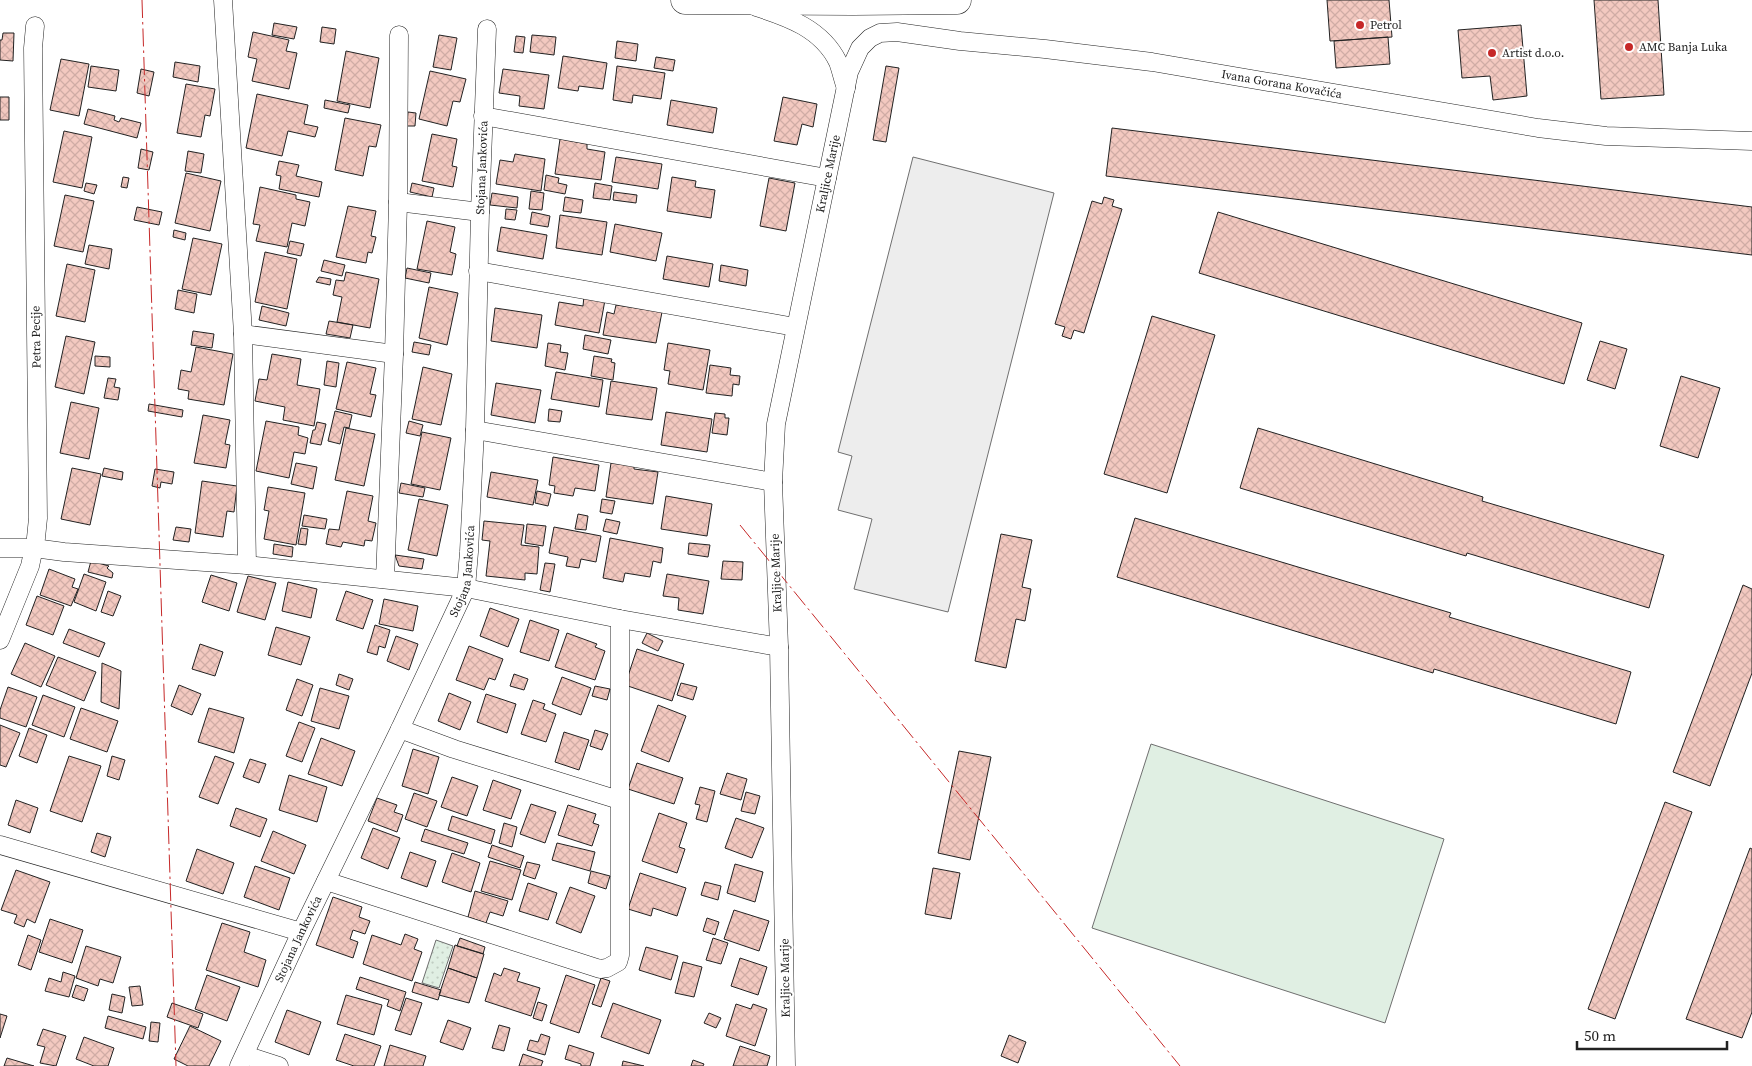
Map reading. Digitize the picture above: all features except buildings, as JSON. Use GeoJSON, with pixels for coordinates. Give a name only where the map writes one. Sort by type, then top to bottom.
{"type":"FeatureCollection","features":[{"type":"Feature","properties":{"kind":"main road"},"geometry":{"type":"LineString","coordinates":[[685,0],[957,0]]}},
{"type":"Feature","properties":{"kind":"street"},"geometry":{"type":"LineString","coordinates":[[223,0],[242,334],[247,565]]}},
{"type":"Feature","properties":{"kind":"street"},"geometry":{"type":"LineString","coordinates":[[737,1],[786,16],[810,30],[822,40],[837,61],[846,88]]}},
{"type":"Feature","properties":{"kind":"street","name":"Petra Pecije"},"geometry":{"type":"LineString","coordinates":[[0,640],[30,566],[38,518],[33,48],[35,26]]}},
{"type":"Feature","properties":{"kind":"street","name":"Stojana Jankovića"},"geometry":{"type":"LineString","coordinates":[[242,1060],[301,932],[466,588],[475,430],[478,271],[487,29]]}},
{"type":"Feature","properties":{"kind":"street","name":"Ivana Gorana Kovačića"},"geometry":{"type":"LineString","coordinates":[[846,88],[849,72],[860,48],[870,38],[880,32],[896,32],[1152,62],[1538,128],[1606,136],[1752,141]]}},
{"type":"Feature","properties":{"kind":"street"},"geometry":{"type":"LineString","coordinates":[[385,579],[398,202],[399,35]]}},
{"type":"Feature","properties":{"kind":"street","name":"Kraljice Marije"},"geometry":{"type":"LineString","coordinates":[[786,1066],[779,647],[773,482],[776,424],[846,88]]}},
{"type":"Feature","properties":{"kind":"street"},"geometry":{"type":"LineString","coordinates":[[483,116],[827,178]]}},
{"type":"Feature","properties":{"kind":"street"},"geometry":{"type":"LineString","coordinates":[[398,202],[480,212]]}},
{"type":"Feature","properties":{"kind":"street"},"geometry":{"type":"LineString","coordinates":[[478,271],[795,327]]}},
{"type":"Feature","properties":{"kind":"street"},"geometry":{"type":"LineString","coordinates":[[242,334],[394,354]]}},
{"type":"Feature","properties":{"kind":"street"},"geometry":{"type":"LineString","coordinates":[[475,430],[773,482]]}},
{"type":"Feature","properties":{"kind":"street"},"geometry":{"type":"LineString","coordinates":[[0,548],[34,548],[64,552],[247,565],[466,588],[620,619],[779,647]]}},
{"type":"Feature","properties":{"kind":"street"},"geometry":{"type":"LineString","coordinates":[[326,881],[600,969],[607,968],[618,962],[620,955],[620,619]]}},
{"type":"Feature","properties":{"kind":"street"},"geometry":{"type":"LineString","coordinates":[[400,729],[454,749],[619,800]]}},
{"type":"Feature","properties":{"kind":"street"},"geometry":{"type":"LineString","coordinates":[[0,846],[301,932]]}},
{"type":"Feature","properties":{"kind":"street"},"geometry":{"type":"LineString","coordinates":[[242,1060],[280,1066]]}},
{"type":"Feature","properties":{"kind":"green space"},"geometry":{"type":"Polygon","coordinates":[[[1151,744],[1444,839],[1385,1023],[1092,928],[1151,744]]]}},
{"type":"Feature","properties":{"kind":"green space"},"geometry":{"type":"Polygon","coordinates":[[[436,940],[453,946],[439,988],[422,983],[436,940]]]}},
{"type":"Feature","properties":{"kind":"shaded area"},"geometry":{"type":"Polygon","coordinates":[[[913,157],[1054,193],[948,612],[854,589],[872,519],[838,510],[852,456],[838,452],[913,157]]]}},
{"type":"Feature","properties":{"kind":"power"},"geometry":{"type":"LineString","coordinates":[[142,0],[176,1066]]}},
{"type":"Feature","properties":{"kind":"power"},"geometry":{"type":"LineString","coordinates":[[740,525],[1180,1066]]}},
{"type":"Feature","properties":{"kind":"place","name":"Petrol"},"geometry":{"type":"Point","coordinates":[1360,25]}},
{"type":"Feature","properties":{"kind":"place","name":"AMC Banja Luka"},"geometry":{"type":"Point","coordinates":[1629,47]}},
{"type":"Feature","properties":{"kind":"place","name":"Artist d.o.o."},"geometry":{"type":"Point","coordinates":[1492,53]}}]}
